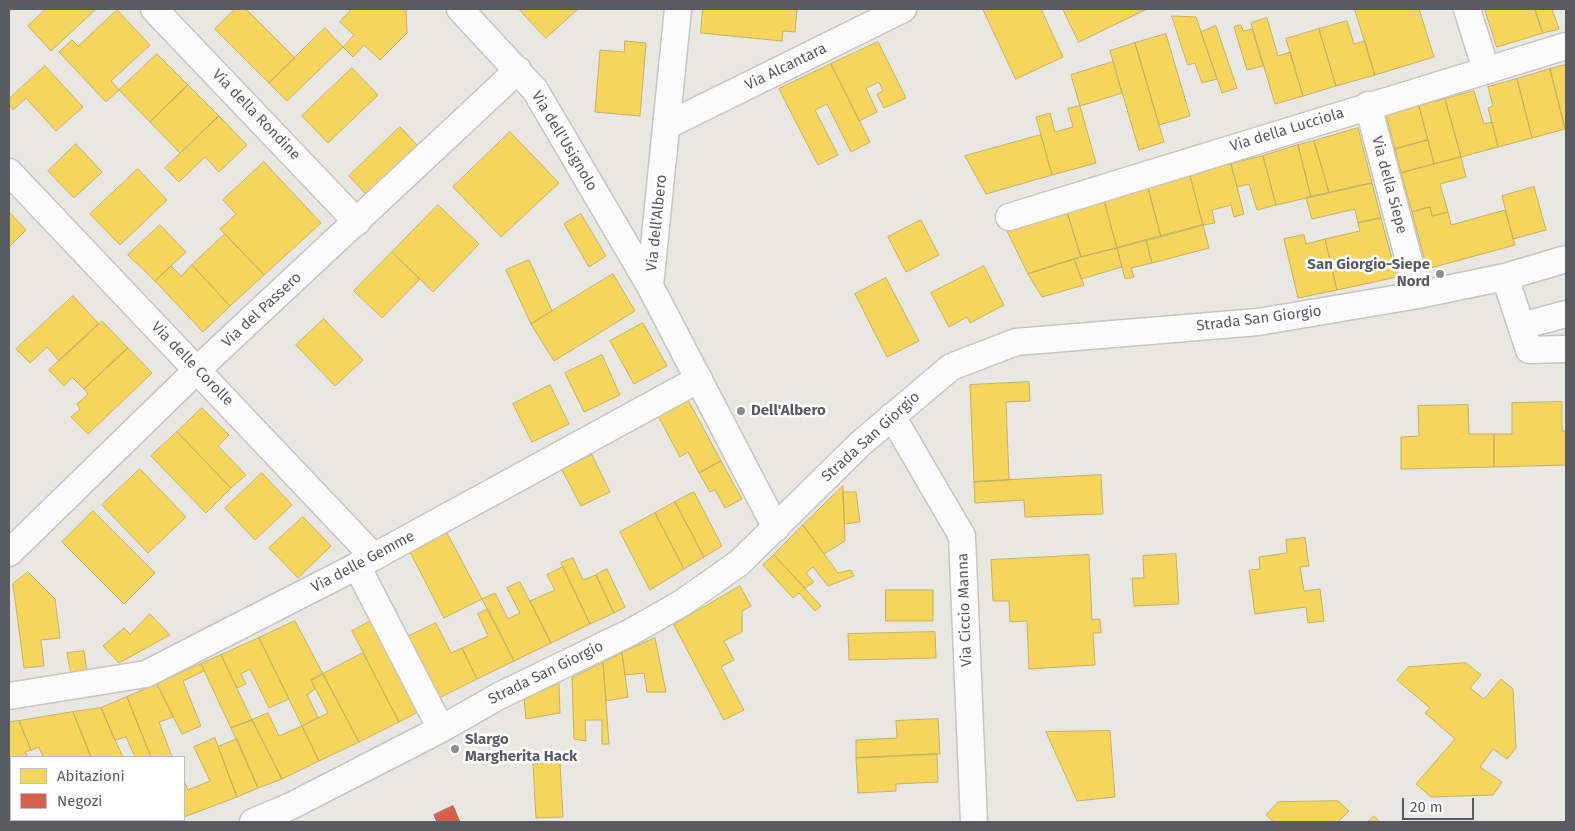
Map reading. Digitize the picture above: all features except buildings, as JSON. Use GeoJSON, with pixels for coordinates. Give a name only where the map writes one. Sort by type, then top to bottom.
{"type":"FeatureCollection","features":[{"type":"Feature","properties":{"kind":"street","name":"Via della Rondine"},"geometry":{"type":"LineString","coordinates":[[154,9],[357,222]]}},
{"type":"Feature","properties":{"kind":"street","name":"Via dell'Usignolo"},"geometry":{"type":"LineString","coordinates":[[460,9],[535,90],[650,286]]}},
{"type":"Feature","properties":{"kind":"street","name":"Via dell'Albero"},"geometry":{"type":"LineString","coordinates":[[678,9],[668,125],[650,286],[776,528]]}},
{"type":"Feature","properties":{"kind":"street","name":"Via Alcantara"},"geometry":{"type":"LineString","coordinates":[[668,125],[903,9]]}},
{"type":"Feature","properties":{"kind":"street"},"geometry":{"type":"LineString","coordinates":[[1467,9],[1486,70]]}},
{"type":"Feature","properties":{"kind":"street","name":"Via della Lucciola"},"geometry":{"type":"LineString","coordinates":[[1008,217],[1368,105],[1566,46]]}},
{"type":"Feature","properties":{"kind":"street","name":"Via del Passero"},"geometry":{"type":"LineString","coordinates":[[12,545],[518,70]]}},
{"type":"Feature","properties":{"kind":"street","name":"Via della Siepe"},"geometry":{"type":"LineString","coordinates":[[1368,105],[1418,295]]}},
{"type":"Feature","properties":{"kind":"street","name":"Via delle Corolle"},"geometry":{"type":"LineString","coordinates":[[9,172],[198,369],[366,562],[441,729]]}},
{"type":"Feature","properties":{"kind":"street","name":"Strada San Giorgio"},"geometry":{"type":"LineString","coordinates":[[253,822],[295,814],[499,696],[630,632],[682,602],[738,563],[860,444],[951,366],[1016,342],[1258,322],[1418,295],[1505,277],[1566,259]]}},
{"type":"Feature","properties":{"kind":"street"},"geometry":{"type":"LineString","coordinates":[[1505,277],[1529,350],[1566,349]]}},
{"type":"Feature","properties":{"kind":"street"},"geometry":{"type":"LineString","coordinates":[[1521,326],[1566,314]]}},
{"type":"Feature","properties":{"kind":"street","name":"Via delle Gemme"},"geometry":{"type":"LineString","coordinates":[[9,696],[146,674],[366,562],[699,379]]}},
{"type":"Feature","properties":{"kind":"street","name":"Via Ciccio Manna"},"geometry":{"type":"LineString","coordinates":[[892,416],[962,536],[974,822]]}},
{"type":"Feature","properties":{"kind":"place","name":"San Giorgio-Siepe Nord"},"geometry":{"type":"Point","coordinates":[1440,274]}},
{"type":"Feature","properties":{"kind":"place","name":"Dell'Albero"},"geometry":{"type":"Point","coordinates":[741,411]}},
{"type":"Feature","properties":{"kind":"place","name":"Slargo Margherita Hack"},"geometry":{"type":"Point","coordinates":[455,749]}}]}
